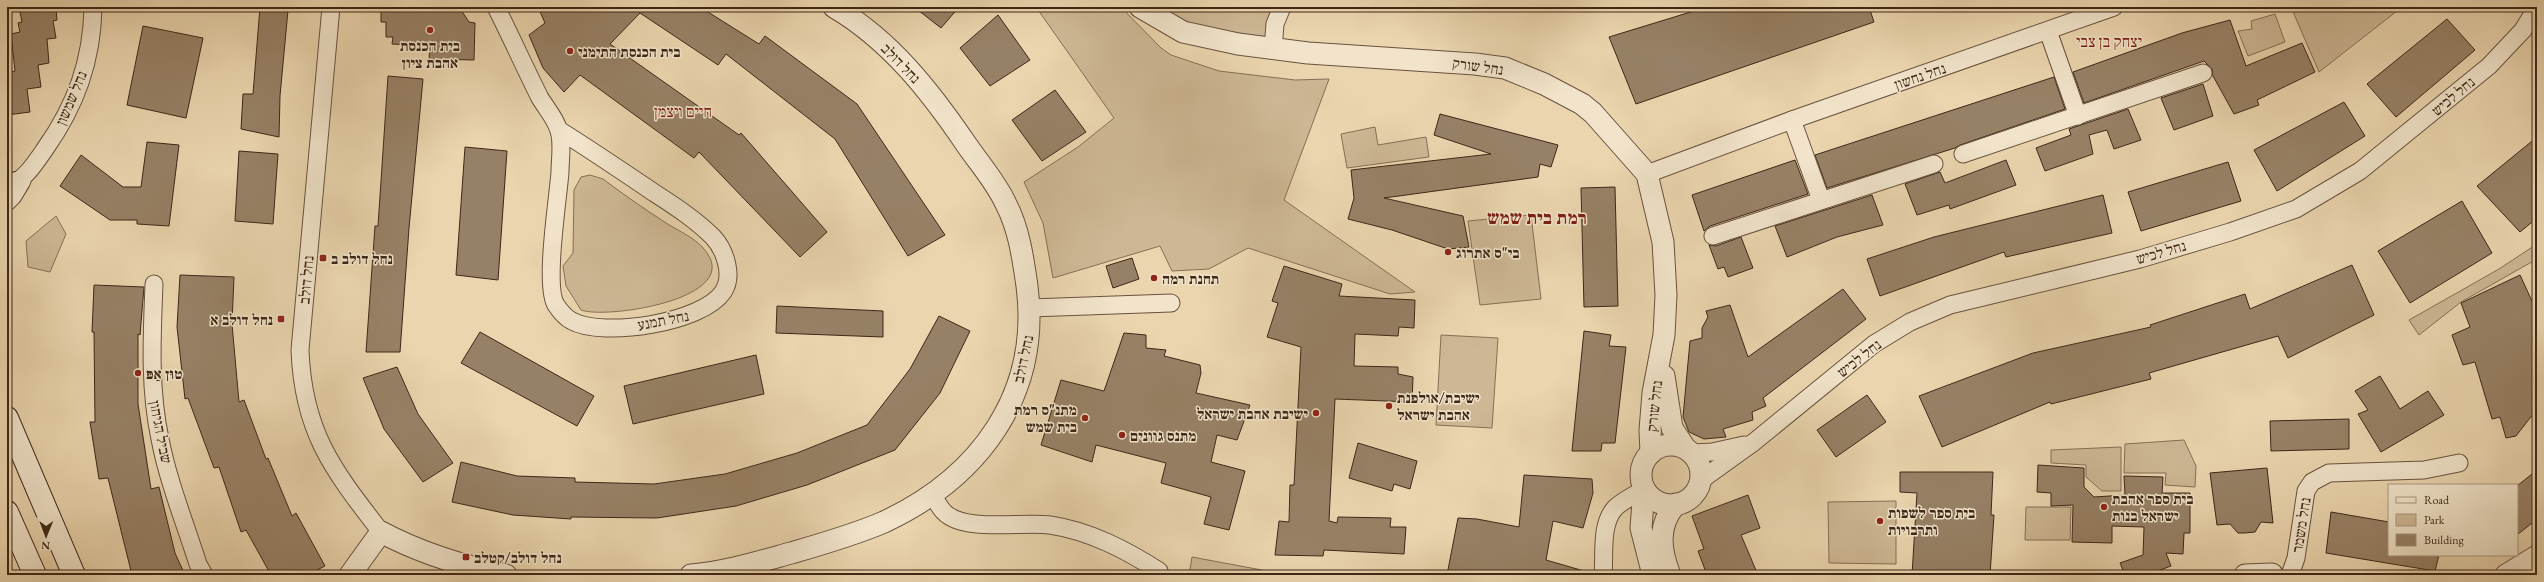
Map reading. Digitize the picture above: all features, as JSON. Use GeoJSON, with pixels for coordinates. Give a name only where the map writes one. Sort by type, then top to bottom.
{"type":"FeatureCollection","features":[{"type":"Feature","properties":{"kind":"main road"},"geometry":{"type":"LineString","coordinates":[[7,418],[74,575]]}},
{"type":"Feature","properties":{"kind":"main road"},"geometry":{"type":"LineString","coordinates":[[7,512],[35,575]]}},
{"type":"Feature","properties":{"kind":"street","name":"נחל שמשון"},"geometry":{"type":"LineString","coordinates":[[7,202],[13,196],[13,184],[65,121],[75,98],[89,54],[93,7]]}},
{"type":"Feature","properties":{"kind":"street","name":"נחל דולב"},"geometry":{"type":"LineString","coordinates":[[331,7],[300,350],[302,382],[308,408],[322,448],[344,485],[380,532],[406,546],[462,564],[506,575]]}},
{"type":"Feature","properties":{"kind":"street","name":"נחל תמנע"},"geometry":{"type":"LineString","coordinates":[[496,7],[541,98],[559,130],[673,205],[714,238],[726,261],[728,281],[723,292],[713,302],[696,314],[652,325],[585,326],[572,321],[565,316],[555,304],[551,288],[560,174],[559,130]]}},
{"type":"Feature","properties":{"kind":"street","name":"נחל דולב"},"geometry":{"type":"LineString","coordinates":[[692,575],[758,562],[842,538],[883,522],[932,494],[975,455],[1000,423],[1020,381],[1027,357],[1030,308],[1016,227],[999,192],[942,109],[907,66],[866,28],[834,7]]}},
{"type":"Feature","properties":{"kind":"street","name":"נחל שורק"},"geometry":{"type":"LineString","coordinates":[[1140,7],[1183,32],[1273,50],[1379,59],[1475,64],[1505,68],[1544,84],[1582,104],[1632,155],[1647,174],[1663,242],[1665,268],[1664,335],[1652,408],[1650,430],[1652,452]]}},
{"type":"Feature","properties":{"kind":"street"},"geometry":{"type":"LineString","coordinates":[[1273,50],[1275,24],[1282,7]]}},
{"type":"Feature","properties":{"kind":"street","name":"נחל נחשון"},"geometry":{"type":"LineString","coordinates":[[1647,174],[1792,120],[2114,7]]}},
{"type":"Feature","properties":{"kind":"street","name":"נחל לכיש"},"geometry":{"type":"LineString","coordinates":[[1701,480],[1754,442],[1874,344],[1910,322],[1950,305],[2140,259],[2230,232],[2296,209],[2360,171],[2484,71],[2523,30],[2537,8]]}},
{"type":"Feature","properties":{"kind":"street"},"geometry":{"type":"LineString","coordinates":[[2048,31],[2078,116]]}},
{"type":"Feature","properties":{"kind":"street"},"geometry":{"type":"LineString","coordinates":[[1963,154],[2203,73]]}},
{"type":"Feature","properties":{"kind":"street"},"geometry":{"type":"LineString","coordinates":[[1792,120],[1821,200]]}},
{"type":"Feature","properties":{"kind":"street"},"geometry":{"type":"LineString","coordinates":[[560,174],[571,156],[578,152],[585,151],[596,154]]}},
{"type":"Feature","properties":{"kind":"street"},"geometry":{"type":"LineString","coordinates":[[1713,236],[1934,164]]}},
{"type":"Feature","properties":{"kind":"street","name":"שביל הגיחון"},"geometry":{"type":"LineString","coordinates":[[154,284],[151,356],[154,398],[160,439],[173,489],[198,564],[204,575]]}},
{"type":"Feature","properties":{"kind":"street"},"geometry":{"type":"LineString","coordinates":[[1030,308],[1171,303]]}},
{"type":"Feature","properties":{"kind":"street","name":"נחל שורק"},"geometry":{"type":"LineString","coordinates":[[1661,360],[1672,428],[1689,450]]}},
{"type":"Feature","properties":{"kind":"street","name":"נחל לכיש"},"geometry":{"type":"LineString","coordinates":[[1689,450],[1730,449],[1754,442]]}},
{"type":"Feature","properties":{"kind":"street"},"geometry":{"type":"LineString","coordinates":[[1653,575],[1641,528],[1644,489],[1642,470],[1652,452],[1669,445],[1689,450],[1699,464],[1701,480],[1690,498],[1676,504],[1667,514],[1663,524],[1662,536],[1665,562],[1670,575]]}},
{"type":"Feature","properties":{"kind":"street","name":"נחל משמר"},"geometry":{"type":"LineString","coordinates":[[2280,575],[2296,558],[2306,491],[2319,477],[2329,473],[2424,470],[2459,463]]}},
{"type":"Feature","properties":{"kind":"street"},"geometry":{"type":"LineString","coordinates":[[1644,489],[1656,500],[1676,504]]}},
{"type":"Feature","properties":{"kind":"street"},"geometry":{"type":"LineString","coordinates":[[1603,575],[1606,526],[1610,515],[1616,507],[1644,489]]}},
{"type":"Feature","properties":{"kind":"street"},"geometry":{"type":"LineString","coordinates":[[932,494],[944,512],[954,519],[974,523],[1050,525],[1080,532],[1127,550],[1159,571]]}},
{"type":"Feature","properties":{"kind":"street"},"geometry":{"type":"LineString","coordinates":[[350,575],[380,532]]}},
{"type":"Feature","properties":{"kind":"street"},"geometry":{"type":"LineString","coordinates":[[2506,575],[2537,556]]}},
{"type":"Feature","properties":{"kind":"street"},"geometry":{"type":"LineString","coordinates":[[2245,575],[2280,575]]}},
{"type":"Feature","properties":{"kind":"green space"},"geometry":{"type":"Polygon","coordinates":[[[1036,7],[1121,7],[1161,48],[1171,55],[1219,71],[1295,80],[1329,79],[1284,200],[1415,292],[1390,294],[1248,248],[1209,269],[1172,271],[1160,246],[1053,278],[1043,223],[1024,182],[1078,147],[1114,118],[1036,7]]]}},
{"type":"Feature","properties":{"kind":"green space"},"geometry":{"type":"Polygon","coordinates":[[[1159,7],[1276,7],[1267,39],[1187,24],[1159,7]]]}},
{"type":"Feature","properties":{"kind":"green space"},"geometry":{"type":"Polygon","coordinates":[[[2291,7],[2402,7],[2319,72],[2291,7]]]}},
{"type":"Feature","properties":{"kind":"green space"},"geometry":{"type":"Polygon","coordinates":[[[2275,14],[2285,42],[2248,56],[2238,31],[2252,29],[2251,21],[2275,14]]]}},
{"type":"Feature","properties":{"kind":"green space"},"geometry":{"type":"Polygon","coordinates":[[[1375,127],[1378,145],[1426,137],[1429,157],[1347,168],[1341,134],[1375,127]]]}},
{"type":"Feature","properties":{"kind":"green space"},"geometry":{"type":"Polygon","coordinates":[[[590,175],[603,179],[669,225],[689,236],[701,246],[710,258],[711,273],[702,286],[684,296],[662,304],[638,309],[614,312],[594,312],[581,310],[566,286],[563,266],[573,253],[574,190],[581,177],[590,175]]]}},
{"type":"Feature","properties":{"kind":"green space"},"geometry":{"type":"Polygon","coordinates":[[[1531,215],[1541,299],[1480,305],[1468,221],[1531,215]]]}},
{"type":"Feature","properties":{"kind":"green space"},"geometry":{"type":"Polygon","coordinates":[[[56,216],[66,234],[50,272],[28,267],[26,241],[56,216]]]}},
{"type":"Feature","properties":{"kind":"green space"},"geometry":{"type":"Polygon","coordinates":[[[2537,244],[2537,259],[2461,302],[2419,335],[2409,320],[2499,269],[2537,244]]]}},
{"type":"Feature","properties":{"kind":"green space"},"geometry":{"type":"Polygon","coordinates":[[[1441,335],[1498,338],[1492,428],[1436,425],[1441,335]]]}},
{"type":"Feature","properties":{"kind":"green space"},"geometry":{"type":"Polygon","coordinates":[[[2184,440],[2196,466],[2195,487],[2165,485],[2166,473],[2124,473],[2125,444],[2184,440]]]}},
{"type":"Feature","properties":{"kind":"green space"},"geometry":{"type":"Polygon","coordinates":[[[2121,447],[2121,491],[2102,491],[2086,477],[2086,465],[2051,463],[2051,450],[2121,447]]]}},
{"type":"Feature","properties":{"kind":"green space"},"geometry":{"type":"Polygon","coordinates":[[[1896,501],[1896,564],[1829,563],[1828,502],[1896,501]]]}},
{"type":"Feature","properties":{"kind":"green space"},"geometry":{"type":"Polygon","coordinates":[[[2026,507],[2071,507],[2070,540],[2025,540],[2026,507]]]}},
{"type":"Feature","properties":{"kind":"green space"},"geometry":{"type":"Polygon","coordinates":[[[1192,557],[1267,571],[1266,575],[1189,575],[1192,557]]]}},
{"type":"Feature","properties":{"kind":"building"},"geometry":{"type":"Polygon","coordinates":[[[19,7],[56,7],[57,20],[53,21],[56,38],[47,39],[49,63],[38,65],[41,87],[27,89],[30,112],[7,115],[7,73],[15,71],[11,34],[20,32],[18,23],[22,22],[19,7]]]}},
{"type":"Feature","properties":{"kind":"building"},"geometry":{"type":"Polygon","coordinates":[[[260,7],[288,10],[280,96],[279,137],[241,129],[243,94],[253,94],[260,7]]]}},
{"type":"Feature","properties":{"kind":"building","name":"בית הכנסת אהבת ציון"},"geometry":{"type":"Polygon","coordinates":[[[381,7],[459,7],[469,22],[475,23],[474,60],[429,59],[430,46],[392,44],[393,37],[386,37],[386,22],[381,22],[381,7]]]}},
{"type":"Feature","properties":{"kind":"building"},"geometry":{"type":"Polygon","coordinates":[[[538,7],[700,7],[759,44],[765,36],[857,104],[945,235],[908,256],[835,139],[726,54],[718,65],[640,13],[610,44],[739,135],[741,133],[827,232],[800,257],[699,152],[694,158],[580,75],[564,92],[543,68],[529,35],[545,23],[538,7]]]}},
{"type":"Feature","properties":{"kind":"building"},"geometry":{"type":"Polygon","coordinates":[[[914,7],[959,7],[941,28],[914,7]]]}},
{"type":"Feature","properties":{"kind":"building"},"geometry":{"type":"Polygon","coordinates":[[[1707,7],[1869,7],[1874,22],[1636,104],[1609,37],[1707,7]]]}},
{"type":"Feature","properties":{"kind":"building"},"geometry":{"type":"Polygon","coordinates":[[[998,15],[1030,60],[990,86],[960,48],[998,15]]]}},
{"type":"Feature","properties":{"kind":"building"},"geometry":{"type":"Polygon","coordinates":[[[2447,19],[2475,50],[2396,117],[2367,84],[2447,19]]]}},
{"type":"Feature","properties":{"kind":"building"},"geometry":{"type":"Polygon","coordinates":[[[2230,20],[2246,66],[2302,43],[2315,72],[2257,100],[2259,105],[2234,114],[2213,76],[2212,69],[2204,61],[2084,103],[2073,72],[2182,33],[2230,20]]]}},
{"type":"Feature","properties":{"kind":"building"},"geometry":{"type":"Polygon","coordinates":[[[143,26],[203,38],[186,118],[127,105],[143,26]]]}},
{"type":"Feature","properties":{"kind":"building"},"geometry":{"type":"Polygon","coordinates":[[[388,76],[423,79],[409,228],[400,352],[366,352],[375,226],[378,226],[388,76]]]}},
{"type":"Feature","properties":{"kind":"building"},"geometry":{"type":"Polygon","coordinates":[[[2054,77],[2065,109],[1955,148],[1827,188],[1815,155],[2054,77]]]}},
{"type":"Feature","properties":{"kind":"building"},"geometry":{"type":"Polygon","coordinates":[[[2203,84],[2213,116],[2174,130],[2161,98],[2203,84]]]}},
{"type":"Feature","properties":{"kind":"building"},"geometry":{"type":"Polygon","coordinates":[[[1055,90],[1086,132],[1042,161],[1012,120],[1055,90]]]}},
{"type":"Feature","properties":{"kind":"building"},"geometry":{"type":"Polygon","coordinates":[[[2344,102],[2365,136],[2277,191],[2254,150],[2344,102]]]}},
{"type":"Feature","properties":{"kind":"building"},"geometry":{"type":"Polygon","coordinates":[[[2128,109],[2141,140],[2114,149],[2107,130],[2089,135],[2093,154],[2045,171],[2036,148],[2071,135],[2069,129],[2128,109]]]}},
{"type":"Feature","properties":{"kind":"building"},"geometry":{"type":"Polygon","coordinates":[[[1440,114],[1558,145],[1551,167],[1540,164],[1538,177],[1384,198],[1463,216],[1469,247],[1448,249],[1392,230],[1348,219],[1354,198],[1351,170],[1491,154],[1434,135],[1440,114]]]}},
{"type":"Feature","properties":{"kind":"building"},"geometry":{"type":"Polygon","coordinates":[[[2537,137],[2537,218],[2520,232],[2477,186],[2537,137]]]}},
{"type":"Feature","properties":{"kind":"building"},"geometry":{"type":"Polygon","coordinates":[[[147,142],[179,145],[169,226],[137,224],[137,220],[110,220],[60,186],[81,155],[123,187],[141,187],[147,142]]]}},
{"type":"Feature","properties":{"kind":"building"},"geometry":{"type":"Polygon","coordinates":[[[465,147],[507,151],[498,280],[456,275],[465,147]]]}},
{"type":"Feature","properties":{"kind":"building"},"geometry":{"type":"Polygon","coordinates":[[[239,151],[278,154],[273,224],[235,221],[239,151]]]}},
{"type":"Feature","properties":{"kind":"building"},"geometry":{"type":"Polygon","coordinates":[[[1795,160],[1808,194],[1710,226],[1704,231],[1692,195],[1795,160]]]}},
{"type":"Feature","properties":{"kind":"building"},"geometry":{"type":"Polygon","coordinates":[[[2006,160],[2016,185],[1950,209],[1949,205],[1917,215],[1905,184],[1940,172],[1945,183],[2006,160]]]}},
{"type":"Feature","properties":{"kind":"building"},"geometry":{"type":"Polygon","coordinates":[[[2228,162],[2241,201],[2141,231],[2128,192],[2228,162]]]}},
{"type":"Feature","properties":{"kind":"building"},"geometry":{"type":"Polygon","coordinates":[[[1615,187],[1618,306],[1584,307],[1581,188],[1615,187]]]}},
{"type":"Feature","properties":{"kind":"building"},"geometry":{"type":"Polygon","coordinates":[[[1872,195],[1883,225],[1837,237],[1787,257],[1775,226],[1872,195]]]}},
{"type":"Feature","properties":{"kind":"building"},"geometry":{"type":"Polygon","coordinates":[[[2103,195],[2112,233],[2006,257],[2004,252],[1880,296],[1867,259],[1934,237],[2103,195]]]}},
{"type":"Feature","properties":{"kind":"building"},"geometry":{"type":"Polygon","coordinates":[[[2462,201],[2492,253],[2410,303],[2378,251],[2462,201]]]}},
{"type":"Feature","properties":{"kind":"building"},"geometry":{"type":"Polygon","coordinates":[[[1741,237],[1753,268],[1728,277],[1724,267],[1718,269],[1709,245],[1716,246],[1741,237]]]}},
{"type":"Feature","properties":{"kind":"building","name":"תחנת רמה"},"geometry":{"type":"Polygon","coordinates":[[[1132,258],[1139,279],[1113,288],[1106,266],[1132,258]]]}},
{"type":"Feature","properties":{"kind":"building"},"geometry":{"type":"Polygon","coordinates":[[[2352,265],[2374,315],[2288,358],[2278,336],[2149,373],[2151,379],[2051,404],[2050,402],[1942,447],[1919,396],[2033,353],[2151,327],[2150,325],[2245,294],[2250,309],[2352,265]]]}},
{"type":"Feature","properties":{"kind":"building","name":"ישיבת אהבת ישראל"},"geometry":{"type":"Polygon","coordinates":[[[1284,266],[1342,284],[1339,296],[1415,300],[1414,328],[1399,327],[1398,336],[1355,334],[1354,366],[1398,367],[1398,374],[1413,377],[1412,402],[1335,399],[1329,521],[1337,523],[1338,517],[1391,518],[1390,527],[1406,527],[1404,554],[1324,550],[1323,556],[1275,555],[1279,521],[1289,522],[1290,485],[1294,485],[1301,347],[1267,337],[1278,303],[1272,301],[1284,266]]]}},
{"type":"Feature","properties":{"kind":"building"},"geometry":{"type":"Polygon","coordinates":[[[180,275],[234,277],[232,324],[239,402],[244,400],[266,459],[268,458],[292,516],[296,513],[325,566],[307,575],[271,575],[246,530],[241,532],[219,467],[214,468],[188,398],[185,399],[177,327],[180,275]]]}},
{"type":"Feature","properties":{"kind":"building"},"geometry":{"type":"Polygon","coordinates":[[[2520,275],[2537,312],[2537,409],[2516,436],[2506,438],[2500,417],[2492,419],[2475,362],[2463,365],[2452,335],[2470,327],[2461,303],[2520,275]]]}},
{"type":"Feature","properties":{"kind":"building"},"geometry":{"type":"Polygon","coordinates":[[[94,285],[144,287],[140,335],[138,334],[138,404],[151,489],[159,487],[175,553],[185,575],[132,575],[108,478],[99,479],[90,422],[95,422],[94,332],[92,332],[94,285]]]}},
{"type":"Feature","properties":{"kind":"building"},"geometry":{"type":"Polygon","coordinates":[[[1843,289],[1866,319],[1763,398],[1766,406],[1752,412],[1753,420],[1723,429],[1726,437],[1704,439],[1689,432],[1683,417],[1690,341],[1702,338],[1702,328],[1708,317],[1706,311],[1730,305],[1748,357],[1843,289]]]}},
{"type":"Feature","properties":{"kind":"building"},"geometry":{"type":"Polygon","coordinates":[[[777,306],[883,311],[883,337],[776,333],[777,306]]]}},
{"type":"Feature","properties":{"kind":"building"},"geometry":{"type":"Polygon","coordinates":[[[939,316],[970,331],[940,393],[895,450],[807,485],[736,506],[657,518],[571,517],[571,519],[513,515],[452,502],[461,462],[517,476],[575,478],[575,482],[654,484],[725,474],[797,453],[867,425],[910,369],[939,316]]]}},
{"type":"Feature","properties":{"kind":"building"},"geometry":{"type":"Polygon","coordinates":[[[1584,331],[1611,335],[1609,346],[1626,347],[1615,443],[1602,443],[1601,451],[1572,451],[1584,331]]]}},
{"type":"Feature","properties":{"kind":"building"},"geometry":{"type":"Polygon","coordinates":[[[480,332],[594,396],[577,426],[461,363],[480,332]]]}},
{"type":"Feature","properties":{"kind":"building","name":"מתנס גוונים"},"geometry":{"type":"Polygon","coordinates":[[[1124,333],[1146,335],[1146,348],[1166,350],[1164,356],[1200,365],[1201,373],[1196,393],[1250,405],[1237,440],[1217,435],[1211,462],[1245,471],[1229,530],[1204,524],[1211,497],[1161,483],[1166,463],[1096,445],[1092,462],[1041,445],[1061,380],[1104,391],[1124,333]]]}},
{"type":"Feature","properties":{"kind":"building"},"geometry":{"type":"Polygon","coordinates":[[[756,355],[764,394],[633,424],[624,386],[756,355]]]}},
{"type":"Feature","properties":{"kind":"building"},"geometry":{"type":"Polygon","coordinates":[[[397,367],[418,414],[453,463],[423,482],[384,429],[363,378],[397,367]]]}},
{"type":"Feature","properties":{"kind":"building"},"geometry":{"type":"Polygon","coordinates":[[[2380,376],[2400,409],[2428,391],[2444,415],[2381,452],[2358,414],[2368,410],[2355,391],[2380,376]]]}},
{"type":"Feature","properties":{"kind":"building"},"geometry":{"type":"Polygon","coordinates":[[[1867,395],[1886,422],[1836,457],[1817,430],[1867,395]]]}},
{"type":"Feature","properties":{"kind":"building"},"geometry":{"type":"Polygon","coordinates":[[[2349,419],[2349,449],[2271,451],[2270,421],[2349,419]]]}},
{"type":"Feature","properties":{"kind":"building"},"geometry":{"type":"Polygon","coordinates":[[[1358,443],[1417,461],[1410,489],[1394,484],[1392,491],[1349,478],[1358,443]]]}},
{"type":"Feature","properties":{"kind":"building"},"geometry":{"type":"Polygon","coordinates":[[[2038,465],[2084,468],[2084,487],[2094,497],[2125,495],[2124,476],[2163,477],[2162,493],[2190,493],[2190,533],[2184,533],[2183,554],[2166,553],[2171,566],[2147,575],[2125,575],[2120,563],[2143,555],[2144,527],[2112,526],[2112,543],[2072,542],[2073,505],[2051,506],[2051,493],[2037,492],[2038,465]]]}},
{"type":"Feature","properties":{"kind":"building"},"geometry":{"type":"Polygon","coordinates":[[[2267,468],[2273,523],[2261,522],[2255,532],[2245,533],[2238,533],[2230,524],[2217,525],[2210,473],[2267,468]]]}},
{"type":"Feature","properties":{"kind":"building"},"geometry":{"type":"Polygon","coordinates":[[[2537,470],[2537,519],[2518,534],[2518,485],[2537,470]]]}},
{"type":"Feature","properties":{"kind":"building"},"geometry":{"type":"Polygon","coordinates":[[[1900,472],[1993,472],[1991,515],[1994,515],[1990,575],[1912,575],[1917,493],[1900,492],[1900,472]]]}},
{"type":"Feature","properties":{"kind":"building"},"geometry":{"type":"Polygon","coordinates":[[[1524,475],[1592,479],[1593,493],[1583,528],[1553,521],[1546,560],[1584,571],[1583,575],[1447,575],[1458,518],[1477,519],[1519,527],[1524,475]]]}},
{"type":"Feature","properties":{"kind":"building"},"geometry":{"type":"Polygon","coordinates":[[[1748,495],[1760,528],[1741,535],[1758,575],[1707,575],[1698,551],[1704,549],[1692,516],[1748,495]]]}},
{"type":"Feature","properties":{"kind":"building"},"geometry":{"type":"Polygon","coordinates":[[[2331,512],[2388,522],[2388,556],[2439,556],[2435,571],[2326,553],[2331,512]]]}},
{"type":"Feature","properties":{"kind":"place","name":"בית הכנסת אהבת ציון"},"geometry":{"type":"Point","coordinates":[430,30]}},
{"type":"Feature","properties":{"kind":"place","name":"בית הכנסת התימני"},"geometry":{"type":"Point","coordinates":[570,51]}},
{"type":"Feature","properties":{"kind":"place","name":"בי\"ס אתרוג"},"geometry":{"type":"Point","coordinates":[1448,252]}},
{"type":"Feature","properties":{"kind":"place","name":"נחל דולב ב"},"geometry":{"type":"Point","coordinates":[323,258]}},
{"type":"Feature","properties":{"kind":"place","name":"תחנת רמה"},"geometry":{"type":"Point","coordinates":[1154,278]}},
{"type":"Feature","properties":{"kind":"place","name":"נחל דולב א"},"geometry":{"type":"Point","coordinates":[281,319]}},
{"type":"Feature","properties":{"kind":"place","name":"טוּן אַפּ"},"geometry":{"type":"Point","coordinates":[138,373]}},
{"type":"Feature","properties":{"kind":"place","name":"ישיבת/אולפנת אהבת ישראל"},"geometry":{"type":"Point","coordinates":[1389,406]}},
{"type":"Feature","properties":{"kind":"place","name":"ישיבת אהבת ישראל"},"geometry":{"type":"Point","coordinates":[1316,413]}},
{"type":"Feature","properties":{"kind":"place","name":"מתנ\"ס רמת בית שמש"},"geometry":{"type":"Point","coordinates":[1085,418]}},
{"type":"Feature","properties":{"kind":"place","name":"מתנס גוונים"},"geometry":{"type":"Point","coordinates":[1122,435]}},
{"type":"Feature","properties":{"kind":"place","name":"בית ספר אהבת ישראל בנות"},"geometry":{"type":"Point","coordinates":[2104,507]}},
{"type":"Feature","properties":{"kind":"place","name":"בית ספר לשפות ותרבויות"},"geometry":{"type":"Point","coordinates":[1880,521]}},
{"type":"Feature","properties":{"kind":"place","name":"נחל דולב/קטלב"},"geometry":{"type":"Point","coordinates":[466,557]}},
{"type":"Feature","properties":{"kind":"district","name":"יצחק בן צבי"},"geometry":{"type":"Point","coordinates":[2109,41]}},
{"type":"Feature","properties":{"kind":"district","name":"חיים ויצמן"},"geometry":{"type":"Point","coordinates":[683,111]}},
{"type":"Feature","properties":{"kind":"district","name":"רמת בית שמש"},"geometry":{"type":"Point","coordinates":[1537,217]}}]}
